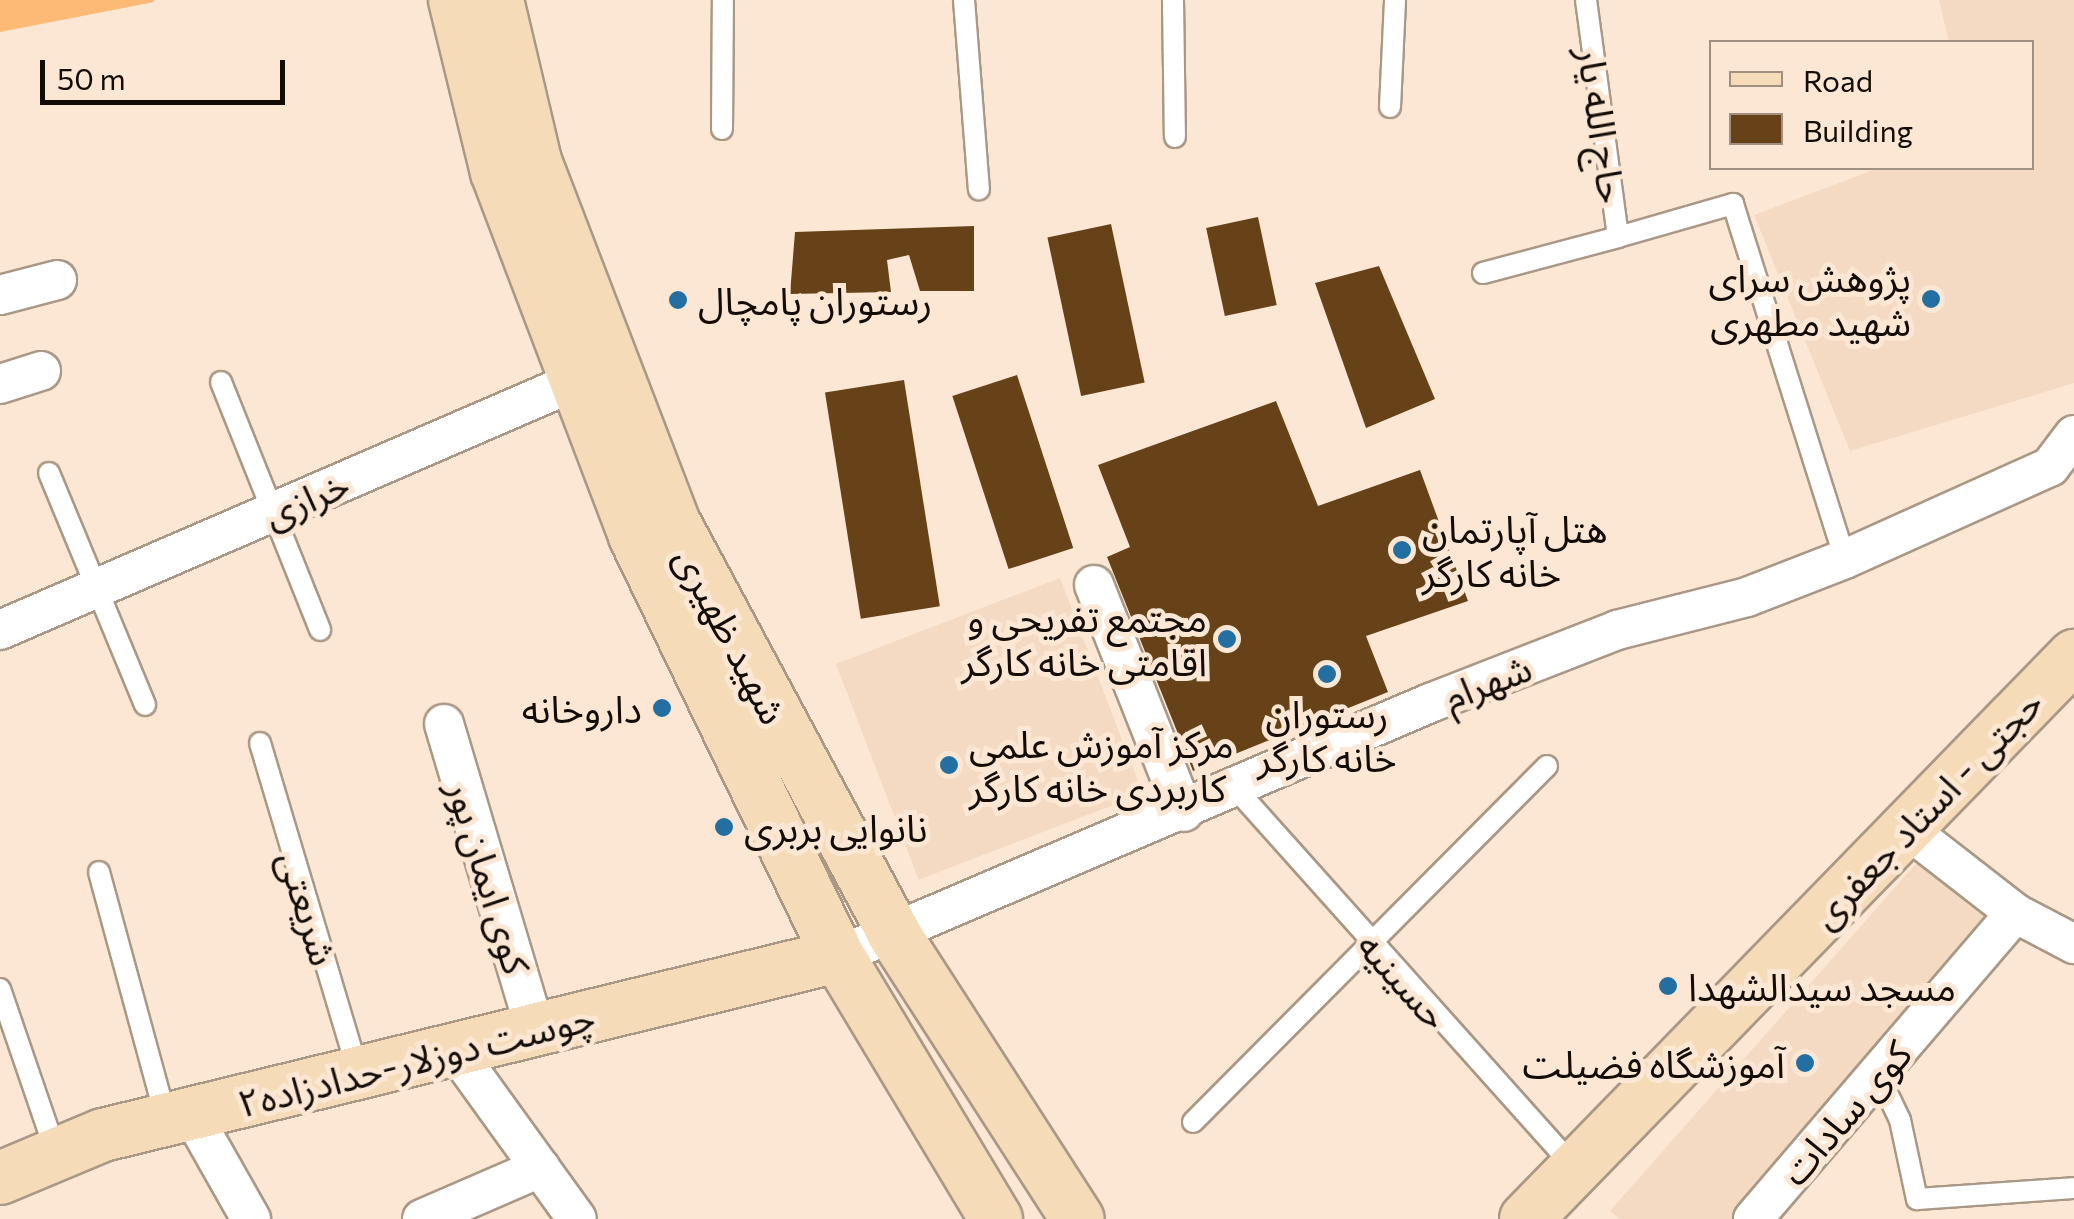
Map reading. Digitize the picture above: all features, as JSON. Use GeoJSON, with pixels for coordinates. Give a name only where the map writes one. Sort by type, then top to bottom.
{"type":"FeatureCollection","features":[{"type":"Feature","properties":{"kind":"main road","name":"شهید ظهیری"},"geometry":{"type":"LineString","coordinates":[[456,0],[497,172],[592,375],[894,934],[1078,1219]]}},
{"type":"Feature","properties":{"kind":"main road","name":"شهید ظهیری"},"geometry":{"type":"LineString","coordinates":[[497,0],[592,375],[708,695],[838,956],[996,1219]]}},
{"type":"Feature","properties":{"kind":"main road","name":"حجتی - استاد جعفری"},"geometry":{"type":"LineString","coordinates":[[1526,1219],[2074,656]]}},
{"type":"Feature","properties":{"kind":"main road","name":"چوست دوزلار-حدادزاده۲"},"geometry":{"type":"LineString","coordinates":[[0,1178],[56,1154],[179,1117],[838,956]]}},
{"type":"Feature","properties":{"kind":"street"},"geometry":{"type":"LineString","coordinates":[[0,296],[56,280]]}},
{"type":"Feature","properties":{"kind":"street"},"geometry":{"type":"LineString","coordinates":[[0,384],[41,371]]}},
{"type":"Feature","properties":{"kind":"street","name":"خرازی"},"geometry":{"type":"LineString","coordinates":[[0,630],[592,375]]}},
{"type":"Feature","properties":{"kind":"street","name":"شهرام"},"geometry":{"type":"LineString","coordinates":[[838,956],[1618,630],[1747,597],[1845,559],[2050,467],[2074,436]]}},
{"type":"Feature","properties":{"kind":"street"},"geometry":{"type":"LineString","coordinates":[[1094,586],[1184,812]]}},
{"type":"Feature","properties":{"kind":"street","name":"کوی ایمان پور"},"geometry":{"type":"LineString","coordinates":[[444,724],[535,1030]]}},
{"type":"Feature","properties":{"kind":"street"},"geometry":{"type":"LineString","coordinates":[[1906,828],[2015,913],[2074,944]]}},
{"type":"Feature","properties":{"kind":"street","name":"کوی سادات"},"geometry":{"type":"LineString","coordinates":[[1753,1219],[2015,913]]}},
{"type":"Feature","properties":{"kind":"street"},"geometry":{"type":"LineString","coordinates":[[455,1050],[577,1219]]}},
{"type":"Feature","properties":{"kind":"street"},"geometry":{"type":"LineString","coordinates":[[179,1117],[251,1219]]}},
{"type":"Feature","properties":{"kind":"street"},"geometry":{"type":"LineString","coordinates":[[422,1219],[540,1168]]}},
{"type":"Feature","properties":{"kind":"lane"},"geometry":{"type":"LineString","coordinates":[[722,129],[723,0]]}},
{"type":"Feature","properties":{"kind":"lane"},"geometry":{"type":"LineString","coordinates":[[964,0],[978,189]]}},
{"type":"Feature","properties":{"kind":"lane"},"geometry":{"type":"LineString","coordinates":[[1173,0],[1176,137]]}},
{"type":"Feature","properties":{"kind":"lane"},"geometry":{"type":"LineString","coordinates":[[1390,107],[1395,0]]}},
{"type":"Feature","properties":{"kind":"lane","name":"حاج الله یار"},"geometry":{"type":"LineString","coordinates":[[1586,0],[1618,237],[1733,204],[1845,559]]}},
{"type":"Feature","properties":{"kind":"lane"},"geometry":{"type":"LineString","coordinates":[[1483,273],[1618,237]]}},
{"type":"Feature","properties":{"kind":"lane"},"geometry":{"type":"LineString","coordinates":[[222,382],[320,630]]}},
{"type":"Feature","properties":{"kind":"lane"},"geometry":{"type":"LineString","coordinates":[[49,473],[145,705]]}},
{"type":"Feature","properties":{"kind":"lane","name":"شریعتی"},"geometry":{"type":"LineString","coordinates":[[260,743],[359,1073]]}},
{"type":"Feature","properties":{"kind":"lane"},"geometry":{"type":"LineString","coordinates":[[1193,1122],[1546,766]]}},
{"type":"Feature","properties":{"kind":"lane","name":"حسینیه"},"geometry":{"type":"LineString","coordinates":[[1236,788],[1575,1168]]}},
{"type":"Feature","properties":{"kind":"lane"},"geometry":{"type":"LineString","coordinates":[[99,872],[179,1117]]}},
{"type":"Feature","properties":{"kind":"lane"},"geometry":{"type":"LineString","coordinates":[[0,989],[56,1154]]}},
{"type":"Feature","properties":{"kind":"lane"},"geometry":{"type":"LineString","coordinates":[[1878,1074],[1900,1120],[1917,1198],[2074,1188]]}},
{"type":"Feature","properties":{"kind":"shaded area"},"geometry":{"type":"Polygon","coordinates":[[[0,0],[154,0],[154,2],[0,32],[0,0]]]}},
{"type":"Feature","properties":{"kind":"shaded area","name":"پژوهش سرای شهید مطهری"},"geometry":{"type":"Polygon","coordinates":[[[1939,0],[2074,0],[2074,383],[1850,451],[1754,215],[1874,170],[2034,170],[2034,40],[1949,40],[1939,0]]]}},
{"type":"Feature","properties":{"kind":"shaded area","name":"مرکز آموزش علمی کاربردی خانه کارگر"},"geometry":{"type":"Polygon","coordinates":[[[1060,578],[1143,794],[919,880],[836,664],[1060,578]]]}},
{"type":"Feature","properties":{"kind":"shaded area","name":"آموزشگاه فضیلت"},"geometry":{"type":"Polygon","coordinates":[[[1920,859],[1994,916],[1738,1219],[1620,1219],[1610,1211],[1920,859]]]}},
{"type":"Feature","properties":{"kind":"building"},"geometry":{"type":"Polygon","coordinates":[[[1258,217],[1277,305],[1225,316],[1206,228],[1258,217]]]}},
{"type":"Feature","properties":{"kind":"building"},"geometry":{"type":"Polygon","coordinates":[[[1111,224],[1145,382],[1081,396],[1047,238],[1111,224]]]}},
{"type":"Feature","properties":{"kind":"building"},"geometry":{"type":"Polygon","coordinates":[[[974,226],[974,291],[920,291],[909,255],[887,260],[891,292],[790,294],[795,232],[974,226]]]}},
{"type":"Feature","properties":{"kind":"building"},"geometry":{"type":"Polygon","coordinates":[[[1379,266],[1435,399],[1366,428],[1315,283],[1379,266]]]}},
{"type":"Feature","properties":{"kind":"building"},"geometry":{"type":"Polygon","coordinates":[[[1017,375],[1073,548],[1009,569],[952,396],[1017,375]]]}},
{"type":"Feature","properties":{"kind":"building"},"geometry":{"type":"Polygon","coordinates":[[[904,380],[940,606],[861,619],[825,393],[904,380]]]}},
{"type":"Feature","properties":{"kind":"building"},"geometry":{"type":"Polygon","coordinates":[[[1276,401],[1318,506],[1420,470],[1468,601],[1366,636],[1388,692],[1193,771],[1107,557],[1130,547],[1098,465],[1276,401]]]}},
{"type":"Feature","properties":{"kind":"place","name":"پژوهش سرای شهید مطهری"},"geometry":{"type":"Point","coordinates":[1931,299]}},
{"type":"Feature","properties":{"kind":"place","name":"رستوران پامچال"},"geometry":{"type":"Point","coordinates":[678,300]}},
{"type":"Feature","properties":{"kind":"place","name":"هتل آپارتمان خانه کارگر"},"geometry":{"type":"Point","coordinates":[1402,550]}},
{"type":"Feature","properties":{"kind":"place","name":"مجتمع تفریحی و اقامتی خانه کارگر"},"geometry":{"type":"Point","coordinates":[1227,639]}},
{"type":"Feature","properties":{"kind":"place","name":"رستوران خانه کارگر"},"geometry":{"type":"Point","coordinates":[1327,674]}},
{"type":"Feature","properties":{"kind":"place","name":"داروخانه"},"geometry":{"type":"Point","coordinates":[662,708]}},
{"type":"Feature","properties":{"kind":"place","name":"مرکز آموزش علمی کاربردی خانه کارگر"},"geometry":{"type":"Point","coordinates":[949,765]}},
{"type":"Feature","properties":{"kind":"place","name":"نانوایی بربری"},"geometry":{"type":"Point","coordinates":[724,827]}},
{"type":"Feature","properties":{"kind":"place","name":"مسجد سیدالشهدا"},"geometry":{"type":"Point","coordinates":[1668,986]}},
{"type":"Feature","properties":{"kind":"place","name":"آموزشگاه فضیلت"},"geometry":{"type":"Point","coordinates":[1805,1063]}}]}
